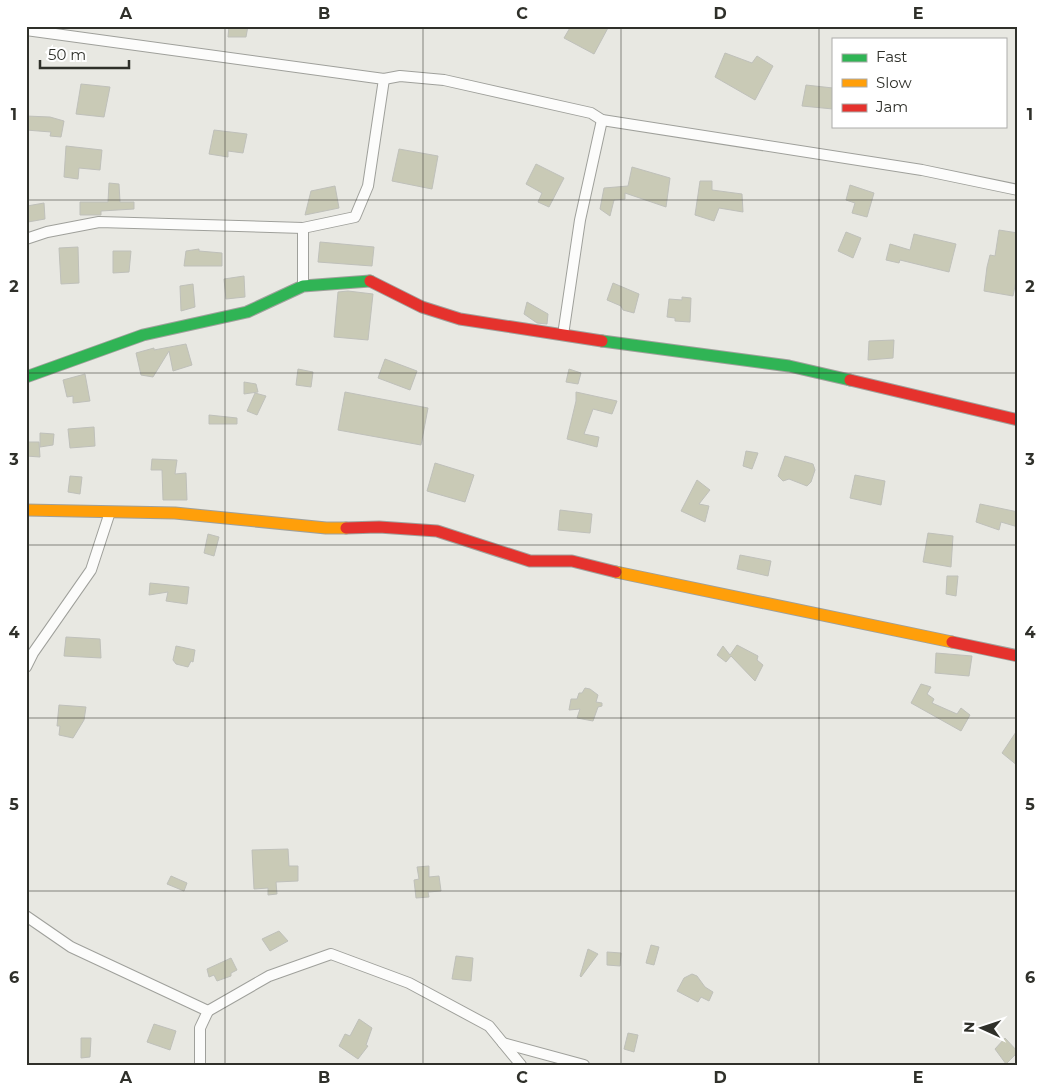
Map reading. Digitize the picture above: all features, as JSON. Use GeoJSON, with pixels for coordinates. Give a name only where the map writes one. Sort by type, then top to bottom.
{"type":"FeatureCollection","features":[{"type":"Feature","properties":{"kind":"street"},"geometry":{"type":"LineString","coordinates":[[26,30],[384,79],[400,76],[444,80],[591,113],[602,120],[922,170],[1018,190]]}},
{"type":"Feature","properties":{"kind":"street"},"geometry":{"type":"LineString","coordinates":[[26,240],[47,232],[99,222],[303,228],[355,217],[368,186],[384,79]]}},
{"type":"Feature","properties":{"kind":"street"},"geometry":{"type":"LineString","coordinates":[[563,335],[580,220],[602,120]]}},
{"type":"Feature","properties":{"kind":"street"},"geometry":{"type":"LineString","coordinates":[[303,228],[303,286]]}},
{"type":"Feature","properties":{"kind":"street"},"geometry":{"type":"LineString","coordinates":[[26,376],[143,335],[247,312],[303,286],[368,280],[422,307],[460,319],[789,366],[1018,420]]}},
{"type":"Feature","properties":{"kind":"street"},"geometry":{"type":"LineString","coordinates":[[26,510],[175,513],[326,528],[379,527],[437,531],[530,560],[572,561],[636,577],[1018,656]]}},
{"type":"Feature","properties":{"kind":"street"},"geometry":{"type":"LineString","coordinates":[[26,668],[33,654],[91,570],[110,512]]}},
{"type":"Feature","properties":{"kind":"street"},"geometry":{"type":"LineString","coordinates":[[26,916],[71,947],[208,1011]]}},
{"type":"Feature","properties":{"kind":"street"},"geometry":{"type":"LineString","coordinates":[[200,1065],[200,1028],[208,1011],[269,976],[331,954],[409,983],[489,1026],[521,1065]]}},
{"type":"Feature","properties":{"kind":"street"},"geometry":{"type":"LineString","coordinates":[[503,1043],[584,1065]]}},
{"type":"Feature","properties":{"kind":"building"},"geometry":{"type":"Polygon","coordinates":[[[229,26],[248,26],[246,37],[228,37],[229,26]]]}},
{"type":"Feature","properties":{"kind":"building"},"geometry":{"type":"Polygon","coordinates":[[[571,26],[609,26],[594,54],[564,38],[571,26]]]}},
{"type":"Feature","properties":{"kind":"building"},"geometry":{"type":"Polygon","coordinates":[[[725,53],[752,63],[757,56],[773,66],[755,100],[715,77],[725,53]]]}},
{"type":"Feature","properties":{"kind":"building"},"geometry":{"type":"Polygon","coordinates":[[[81,84],[110,87],[104,117],[76,114],[81,84]]]}},
{"type":"Feature","properties":{"kind":"building"},"geometry":{"type":"Polygon","coordinates":[[[806,85],[832,88],[832,109],[802,106],[806,85]]]}},
{"type":"Feature","properties":{"kind":"building"},"geometry":{"type":"Polygon","coordinates":[[[26,116],[50,117],[64,121],[61,137],[50,136],[51,132],[26,130],[26,116]]]}},
{"type":"Feature","properties":{"kind":"building"},"geometry":{"type":"Polygon","coordinates":[[[214,130],[247,134],[243,153],[228,151],[228,157],[209,154],[214,130]]]}},
{"type":"Feature","properties":{"kind":"building"},"geometry":{"type":"Polygon","coordinates":[[[66,146],[102,150],[100,170],[79,168],[78,179],[64,177],[66,146]]]}},
{"type":"Feature","properties":{"kind":"building"},"geometry":{"type":"Polygon","coordinates":[[[399,149],[438,156],[432,189],[392,181],[399,149]]]}},
{"type":"Feature","properties":{"kind":"building"},"geometry":{"type":"Polygon","coordinates":[[[536,164],[564,178],[549,207],[538,202],[542,193],[526,184],[536,164]]]}},
{"type":"Feature","properties":{"kind":"building"},"geometry":{"type":"Polygon","coordinates":[[[632,167],[670,178],[666,207],[625,193],[625,199],[614,200],[610,216],[600,209],[604,188],[628,186],[632,167]]]}},
{"type":"Feature","properties":{"kind":"building"},"geometry":{"type":"Polygon","coordinates":[[[700,181],[712,181],[712,190],[742,194],[743,212],[719,208],[714,221],[695,215],[700,181]]]}},
{"type":"Feature","properties":{"kind":"building"},"geometry":{"type":"Polygon","coordinates":[[[109,183],[119,184],[120,202],[134,202],[134,209],[101,211],[101,215],[80,215],[80,202],[108,202],[109,183]]]}},
{"type":"Feature","properties":{"kind":"building"},"geometry":{"type":"Polygon","coordinates":[[[850,185],[874,193],[867,217],[852,213],[855,203],[846,200],[850,185]]]}},
{"type":"Feature","properties":{"kind":"building"},"geometry":{"type":"Polygon","coordinates":[[[335,186],[339,208],[305,215],[311,191],[335,186]]]}},
{"type":"Feature","properties":{"kind":"building"},"geometry":{"type":"Polygon","coordinates":[[[44,203],[45,219],[28,222],[27,206],[44,203]]]}},
{"type":"Feature","properties":{"kind":"building"},"geometry":{"type":"Polygon","coordinates":[[[999,230],[1018,233],[1018,271],[1013,296],[984,291],[987,267],[990,255],[995,256],[999,230]]]}},
{"type":"Feature","properties":{"kind":"building"},"geometry":{"type":"Polygon","coordinates":[[[846,232],[861,238],[853,258],[838,251],[846,232]]]}},
{"type":"Feature","properties":{"kind":"building"},"geometry":{"type":"Polygon","coordinates":[[[914,234],[956,244],[949,272],[900,260],[899,263],[886,260],[890,244],[910,250],[914,234]]]}},
{"type":"Feature","properties":{"kind":"building"},"geometry":{"type":"Polygon","coordinates":[[[320,242],[374,247],[372,266],[318,262],[320,242]]]}},
{"type":"Feature","properties":{"kind":"building"},"geometry":{"type":"Polygon","coordinates":[[[78,247],[79,283],[61,284],[59,248],[78,247]]]}},
{"type":"Feature","properties":{"kind":"building"},"geometry":{"type":"Polygon","coordinates":[[[199,249],[199,251],[222,253],[222,266],[184,266],[186,251],[199,249]]]}},
{"type":"Feature","properties":{"kind":"building"},"geometry":{"type":"Polygon","coordinates":[[[113,251],[131,251],[129,272],[113,273],[113,251]]]}},
{"type":"Feature","properties":{"kind":"building"},"geometry":{"type":"Polygon","coordinates":[[[244,276],[245,297],[226,299],[224,279],[244,276]]]}},
{"type":"Feature","properties":{"kind":"building"},"geometry":{"type":"Polygon","coordinates":[[[613,283],[639,294],[634,313],[623,310],[621,306],[607,300],[613,283]]]}},
{"type":"Feature","properties":{"kind":"building"},"geometry":{"type":"Polygon","coordinates":[[[193,284],[195,307],[181,311],[180,286],[193,284]]]}},
{"type":"Feature","properties":{"kind":"building"},"geometry":{"type":"Polygon","coordinates":[[[348,291],[373,294],[368,340],[334,337],[338,292],[348,291]]]}},
{"type":"Feature","properties":{"kind":"building"},"geometry":{"type":"Polygon","coordinates":[[[682,297],[691,298],[690,322],[675,321],[675,318],[667,317],[669,299],[682,300],[682,297]]]}},
{"type":"Feature","properties":{"kind":"building"},"geometry":{"type":"Polygon","coordinates":[[[527,302],[548,314],[547,324],[537,323],[524,314],[527,302]]]}},
{"type":"Feature","properties":{"kind":"building"},"geometry":{"type":"Polygon","coordinates":[[[894,340],[893,358],[868,360],[869,341],[894,340]]]}},
{"type":"Feature","properties":{"kind":"building"},"geometry":{"type":"Polygon","coordinates":[[[186,344],[192,365],[173,371],[169,351],[153,377],[141,375],[136,353],[154,348],[154,350],[186,344]]]}},
{"type":"Feature","properties":{"kind":"building"},"geometry":{"type":"Polygon","coordinates":[[[385,359],[417,371],[410,390],[378,378],[385,359]]]}},
{"type":"Feature","properties":{"kind":"building"},"geometry":{"type":"Polygon","coordinates":[[[298,369],[313,372],[311,387],[296,385],[298,369]]]}},
{"type":"Feature","properties":{"kind":"building"},"geometry":{"type":"Polygon","coordinates":[[[569,369],[581,373],[578,384],[566,382],[569,369]]]}},
{"type":"Feature","properties":{"kind":"building"},"geometry":{"type":"Polygon","coordinates":[[[85,374],[90,401],[73,403],[73,396],[67,397],[63,380],[85,374]]]}},
{"type":"Feature","properties":{"kind":"building"},"geometry":{"type":"Polygon","coordinates":[[[244,382],[256,384],[258,392],[244,394],[244,382]]]}},
{"type":"Feature","properties":{"kind":"building"},"geometry":{"type":"Polygon","coordinates":[[[345,392],[428,408],[421,445],[338,430],[345,392]]]}},
{"type":"Feature","properties":{"kind":"building"},"geometry":{"type":"Polygon","coordinates":[[[576,392],[617,401],[612,414],[593,409],[584,434],[599,437],[597,447],[567,439],[576,401],[576,392]]]}},
{"type":"Feature","properties":{"kind":"building"},"geometry":{"type":"Polygon","coordinates":[[[255,393],[266,396],[257,415],[247,411],[255,393]]]}},
{"type":"Feature","properties":{"kind":"building"},"geometry":{"type":"Polygon","coordinates":[[[209,415],[237,418],[237,424],[209,424],[209,415]]]}},
{"type":"Feature","properties":{"kind":"building"},"geometry":{"type":"Polygon","coordinates":[[[94,427],[95,446],[70,448],[68,429],[94,427]]]}},
{"type":"Feature","properties":{"kind":"building"},"geometry":{"type":"Polygon","coordinates":[[[40,433],[54,434],[53,445],[40,447],[40,433]]]}},
{"type":"Feature","properties":{"kind":"building"},"geometry":{"type":"Polygon","coordinates":[[[26,442],[39,442],[40,457],[26,456],[26,442]]]}},
{"type":"Feature","properties":{"kind":"building"},"geometry":{"type":"Polygon","coordinates":[[[746,451],[758,453],[752,469],[743,466],[746,451]]]}},
{"type":"Feature","properties":{"kind":"building"},"geometry":{"type":"Polygon","coordinates":[[[785,456],[813,464],[815,470],[811,482],[807,486],[789,479],[783,481],[778,476],[785,456]]]}},
{"type":"Feature","properties":{"kind":"building"},"geometry":{"type":"Polygon","coordinates":[[[152,459],[177,460],[175,474],[186,473],[187,500],[163,500],[162,470],[151,470],[152,459]]]}},
{"type":"Feature","properties":{"kind":"building"},"geometry":{"type":"Polygon","coordinates":[[[435,463],[474,475],[465,502],[427,491],[435,463]]]}},
{"type":"Feature","properties":{"kind":"building"},"geometry":{"type":"Polygon","coordinates":[[[855,475],[885,481],[881,505],[850,498],[855,475]]]}},
{"type":"Feature","properties":{"kind":"building"},"geometry":{"type":"Polygon","coordinates":[[[70,476],[82,477],[80,494],[68,492],[70,476]]]}},
{"type":"Feature","properties":{"kind":"building"},"geometry":{"type":"Polygon","coordinates":[[[697,480],[710,490],[699,504],[709,506],[705,522],[681,511],[697,480]]]}},
{"type":"Feature","properties":{"kind":"building"},"geometry":{"type":"Polygon","coordinates":[[[980,504],[1018,512],[1018,527],[1001,522],[999,530],[976,522],[980,504]]]}},
{"type":"Feature","properties":{"kind":"building"},"geometry":{"type":"Polygon","coordinates":[[[560,510],[592,514],[590,533],[558,530],[560,510]]]}},
{"type":"Feature","properties":{"kind":"building"},"geometry":{"type":"Polygon","coordinates":[[[928,533],[953,536],[951,567],[923,562],[928,533]]]}},
{"type":"Feature","properties":{"kind":"building"},"geometry":{"type":"Polygon","coordinates":[[[208,534],[219,537],[214,556],[204,553],[208,534]]]}},
{"type":"Feature","properties":{"kind":"building"},"geometry":{"type":"Polygon","coordinates":[[[740,555],[771,561],[768,576],[737,569],[740,555]]]}},
{"type":"Feature","properties":{"kind":"building"},"geometry":{"type":"Polygon","coordinates":[[[947,576],[958,576],[956,596],[946,594],[947,576]]]}},
{"type":"Feature","properties":{"kind":"building"},"geometry":{"type":"Polygon","coordinates":[[[150,583],[189,587],[187,604],[166,601],[168,592],[149,595],[150,583]]]}},
{"type":"Feature","properties":{"kind":"building"},"geometry":{"type":"Polygon","coordinates":[[[66,637],[100,639],[101,658],[64,656],[66,637]]]}},
{"type":"Feature","properties":{"kind":"building"},"geometry":{"type":"Polygon","coordinates":[[[737,645],[758,656],[757,660],[763,665],[755,681],[731,656],[726,662],[717,655],[723,646],[730,655],[737,645]]]}},
{"type":"Feature","properties":{"kind":"building"},"geometry":{"type":"Polygon","coordinates":[[[176,646],[195,650],[193,662],[191,661],[188,667],[176,664],[173,660],[176,646]]]}},
{"type":"Feature","properties":{"kind":"building"},"geometry":{"type":"Polygon","coordinates":[[[936,653],[972,656],[969,676],[935,673],[936,653]]]}},
{"type":"Feature","properties":{"kind":"building"},"geometry":{"type":"Polygon","coordinates":[[[921,684],[931,687],[927,694],[934,699],[932,703],[957,714],[961,708],[970,715],[961,731],[911,703],[921,684]]]}},
{"type":"Feature","properties":{"kind":"building"},"geometry":{"type":"Polygon","coordinates":[[[585,688],[598,695],[596,702],[602,703],[602,706],[598,707],[593,721],[577,718],[580,709],[569,710],[571,699],[577,699],[579,693],[582,693],[585,688]]]}},
{"type":"Feature","properties":{"kind":"building"},"geometry":{"type":"Polygon","coordinates":[[[59,705],[86,707],[84,720],[73,738],[59,735],[60,726],[57,726],[59,705]]]}},
{"type":"Feature","properties":{"kind":"building"},"geometry":{"type":"Polygon","coordinates":[[[1018,729],[1018,766],[1002,753],[1018,729]]]}},
{"type":"Feature","properties":{"kind":"building"},"geometry":{"type":"Polygon","coordinates":[[[288,849],[289,866],[298,866],[298,881],[276,882],[277,894],[268,895],[268,888],[254,889],[252,850],[288,849]]]}},
{"type":"Feature","properties":{"kind":"building"},"geometry":{"type":"Polygon","coordinates":[[[429,866],[429,877],[439,876],[441,891],[428,892],[429,897],[416,898],[414,880],[419,879],[417,867],[429,866]]]}},
{"type":"Feature","properties":{"kind":"building"},"geometry":{"type":"Polygon","coordinates":[[[171,876],[187,883],[184,891],[167,884],[171,876]]]}},
{"type":"Feature","properties":{"kind":"building"},"geometry":{"type":"Polygon","coordinates":[[[279,931],[288,941],[270,951],[262,939],[279,931]]]}},
{"type":"Feature","properties":{"kind":"building"},"geometry":{"type":"Polygon","coordinates":[[[651,945],[659,947],[654,965],[646,963],[651,945]]]}},
{"type":"Feature","properties":{"kind":"building"},"geometry":{"type":"Polygon","coordinates":[[[588,949],[598,954],[581,977],[580,976],[588,949]]]}},
{"type":"Feature","properties":{"kind":"building"},"geometry":{"type":"Polygon","coordinates":[[[607,952],[621,953],[620,966],[607,965],[607,952]]]}},
{"type":"Feature","properties":{"kind":"building"},"geometry":{"type":"Polygon","coordinates":[[[456,956],[473,958],[471,981],[452,979],[456,956]]]}},
{"type":"Feature","properties":{"kind":"building"},"geometry":{"type":"Polygon","coordinates":[[[231,958],[237,970],[231,973],[231,976],[217,981],[214,975],[209,977],[207,969],[231,958]]]}},
{"type":"Feature","properties":{"kind":"building"},"geometry":{"type":"Polygon","coordinates":[[[692,974],[697,976],[705,987],[713,992],[709,1001],[701,997],[698,1002],[677,991],[684,978],[692,974]]]}},
{"type":"Feature","properties":{"kind":"building"},"geometry":{"type":"Polygon","coordinates":[[[359,1019],[372,1028],[366,1045],[368,1046],[358,1059],[339,1046],[345,1034],[350,1036],[359,1019]]]}},
{"type":"Feature","properties":{"kind":"building"},"geometry":{"type":"Polygon","coordinates":[[[154,1024],[176,1031],[170,1050],[147,1042],[154,1024]]]}},
{"type":"Feature","properties":{"kind":"building"},"geometry":{"type":"Polygon","coordinates":[[[628,1033],[638,1035],[634,1052],[624,1049],[628,1033]]]}},
{"type":"Feature","properties":{"kind":"building"},"geometry":{"type":"Polygon","coordinates":[[[81,1038],[91,1038],[90,1057],[81,1058],[81,1038]]]}},
{"type":"Feature","properties":{"kind":"building"},"geometry":{"type":"Polygon","coordinates":[[[1005,1038],[1018,1052],[1006,1064],[995,1049],[1005,1038]]]}},
{"type":"Feature","properties":{"kind":"traffic: fast"},"geometry":{"type":"LineString","coordinates":[[26,377],[143,335],[247,312],[303,286],[370,281]]}},
{"type":"Feature","properties":{"kind":"traffic: fast"},"geometry":{"type":"LineString","coordinates":[[602,341],[789,366],[850,380]]}},
{"type":"Feature","properties":{"kind":"traffic: slow"},"geometry":{"type":"LineString","coordinates":[[26,510],[175,513],[326,528],[346,528]]}},
{"type":"Feature","properties":{"kind":"traffic: slow"},"geometry":{"type":"LineString","coordinates":[[616,572],[952,642]]}},
{"type":"Feature","properties":{"kind":"traffic: jam"},"geometry":{"type":"LineString","coordinates":[[370,281],[422,307],[460,319],[602,341]]}},
{"type":"Feature","properties":{"kind":"traffic: jam"},"geometry":{"type":"LineString","coordinates":[[850,380],[1018,420]]}},
{"type":"Feature","properties":{"kind":"traffic: jam"},"geometry":{"type":"LineString","coordinates":[[346,528],[379,527],[437,531],[530,561],[572,561],[616,572]]}},
{"type":"Feature","properties":{"kind":"traffic: jam"},"geometry":{"type":"LineString","coordinates":[[952,642],[1018,656]]}}]}
